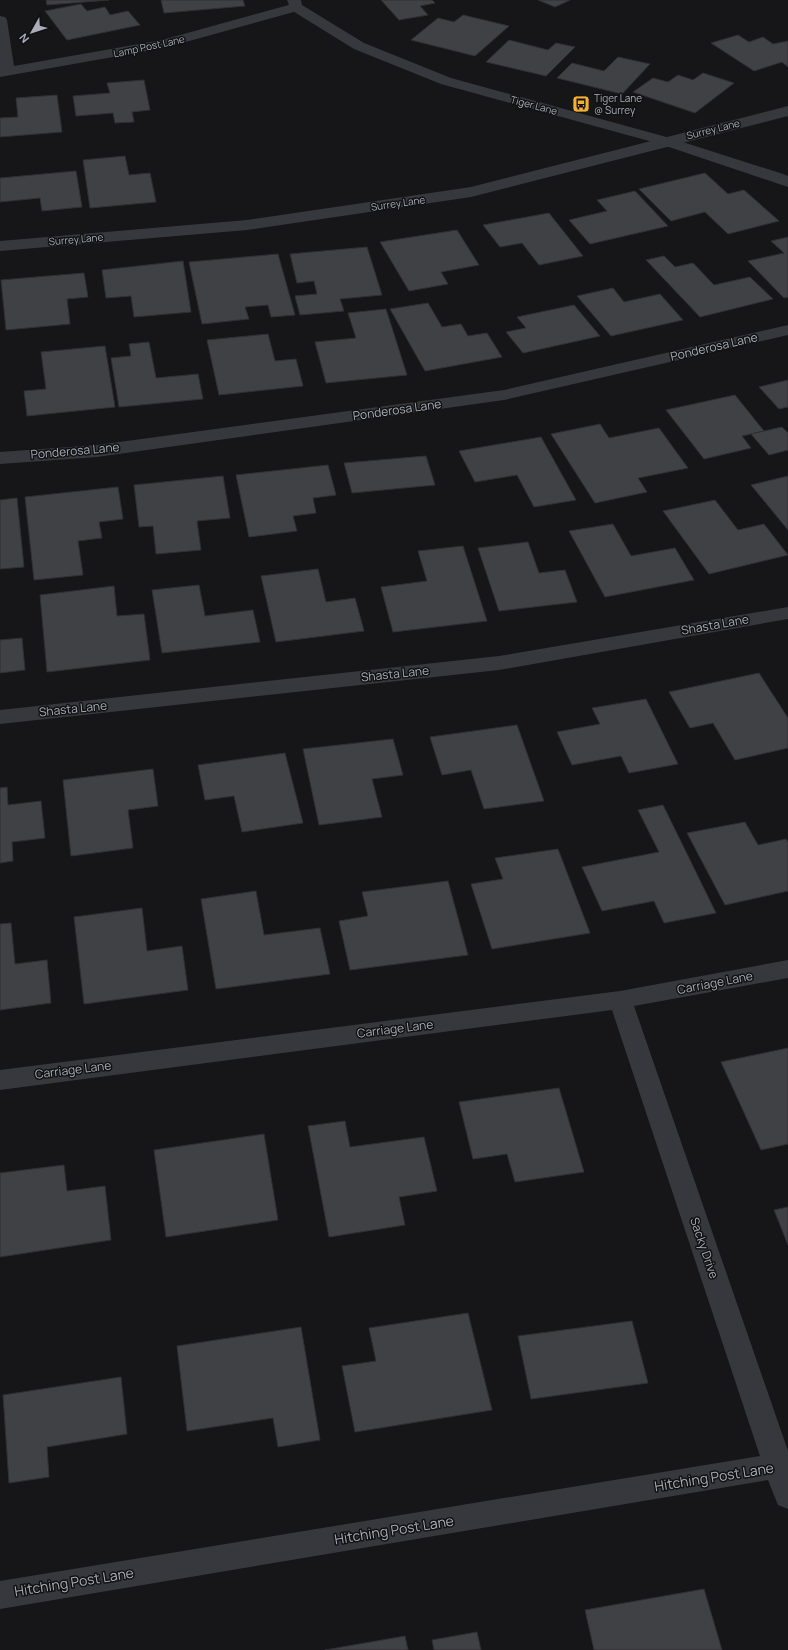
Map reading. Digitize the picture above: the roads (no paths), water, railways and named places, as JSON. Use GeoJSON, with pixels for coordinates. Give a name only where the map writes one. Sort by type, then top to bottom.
{"type":"FeatureCollection","features":[{"type":"Feature","properties":{"kind":"street","name":"Lamp Post Lane"},"geometry":{"type":"LineString","coordinates":[[3,73],[164,44],[295,4]]}},
{"type":"Feature","properties":{"kind":"street","name":"Tiger Lane"},"geometry":{"type":"LineString","coordinates":[[295,4],[359,46],[446,81],[665,141],[777,177],[788,182]]}},
{"type":"Feature","properties":{"kind":"street"},"geometry":{"type":"LineString","coordinates":[[0,20],[3,73]]}},
{"type":"Feature","properties":{"kind":"street","name":"Surrey Lane"},"geometry":{"type":"LineString","coordinates":[[0,246],[248,224],[471,192],[665,141],[788,111]]}},
{"type":"Feature","properties":{"kind":"street","name":"Ponderosa Lane"},"geometry":{"type":"LineString","coordinates":[[0,458],[97,451],[504,395],[788,330]]}},
{"type":"Feature","properties":{"kind":"street","name":"Shasta Lane"},"geometry":{"type":"LineString","coordinates":[[0,717],[499,663],[788,613]]}},
{"type":"Feature","properties":{"kind":"street","name":"Carriage Lane"},"geometry":{"type":"LineString","coordinates":[[0,1080],[620,1000],[788,969]]}},
{"type":"Feature","properties":{"kind":"street","name":"Sacky Drive"},"geometry":{"type":"LineString","coordinates":[[620,1000],[783,1466],[788,1496]]}},
{"type":"Feature","properties":{"kind":"street","name":"Hitching Post Lane"},"geometry":{"type":"LineString","coordinates":[[0,1594],[783,1466]]}},
{"type":"Feature","properties":{"kind":"place","name":"Tiger Lane @ Surrey"},"geometry":{"type":"Point","coordinates":[581,104]}}]}
